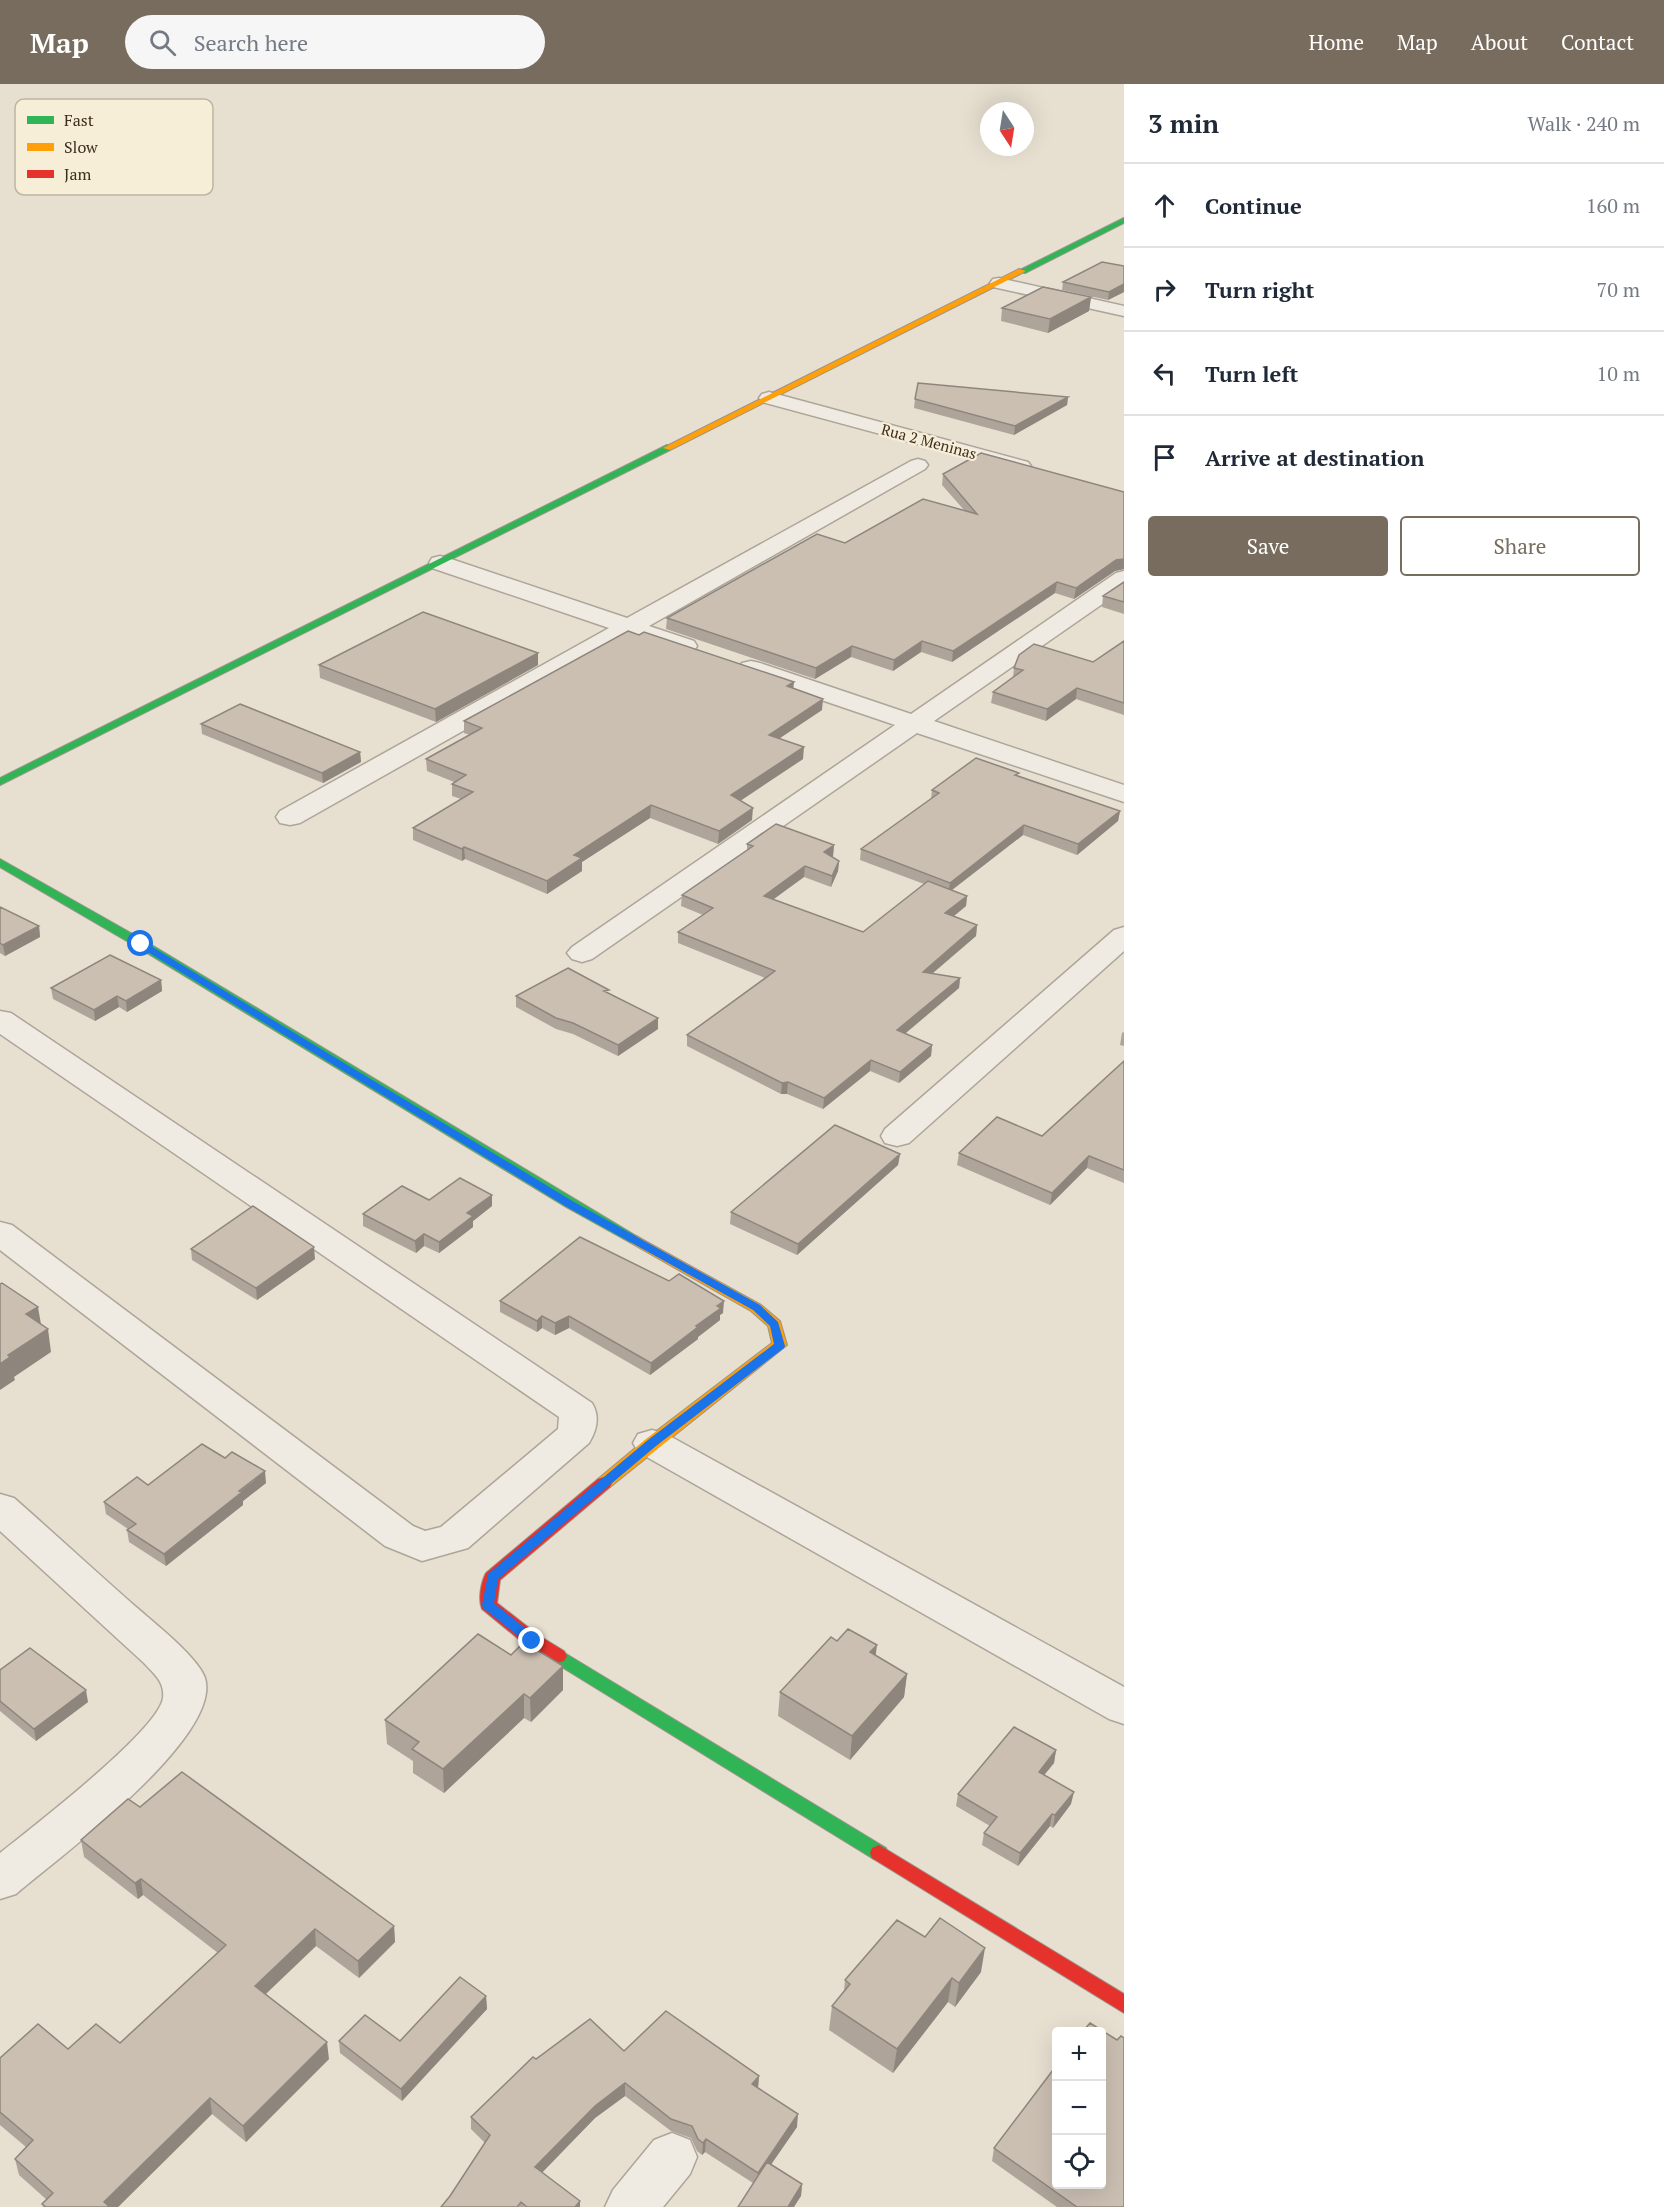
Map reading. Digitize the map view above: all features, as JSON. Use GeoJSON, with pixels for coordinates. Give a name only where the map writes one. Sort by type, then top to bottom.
{"type":"FeatureCollection","features":[{"type":"Feature","properties":{"kind":"main road"},"geometry":{"type":"LineString","coordinates":[[0,782],[1123,221]]}},
{"type":"Feature","properties":{"kind":"main road"},"geometry":{"type":"LineString","coordinates":[[0,862],[141,944],[571,1204],[756,1308],[775,1324],[780,1346],[652,1443],[492,1577],[488,1605],[532,1641],[1124,2004]]}},
{"type":"Feature","properties":{"kind":"street"},"geometry":{"type":"LineString","coordinates":[[999,283],[1124,311]]}},
{"type":"Feature","properties":{"kind":"street","name":"Rua 2 Meninas"},"geometry":{"type":"LineString","coordinates":[[769,398],[1044,472]]}},
{"type":"Feature","properties":{"kind":"street"},"geometry":{"type":"LineString","coordinates":[[290,817],[918,465]]}},
{"type":"Feature","properties":{"kind":"street"},"geometry":{"type":"LineString","coordinates":[[440,563],[1124,794]]}},
{"type":"Feature","properties":{"kind":"street"},"geometry":{"type":"LineString","coordinates":[[582,953],[1124,578]]}},
{"type":"Feature","properties":{"kind":"street"},"geometry":{"type":"LineString","coordinates":[[897,1136],[1124,936]]}},
{"type":"Feature","properties":{"kind":"street"},"geometry":{"type":"LineString","coordinates":[[0,1020],[556,1395],[579,1412],[576,1434],[454,1538],[422,1546],[399,1536],[0,1233]]}},
{"type":"Feature","properties":{"kind":"street"},"geometry":{"type":"LineString","coordinates":[[652,1443],[1124,1707]]}},
{"type":"Feature","properties":{"kind":"street"},"geometry":{"type":"LineString","coordinates":[[0,1508],[159,1652],[184,1679],[184,1701],[175,1722],[143,1759],[0,1880]]}},
{"type":"Feature","properties":{"kind":"street"},"geometry":{"type":"LineString","coordinates":[[631,2207],[672,2157]]}},
{"type":"Feature","properties":{"kind":"building"},"geometry":{"type":"Polygon","coordinates":[[[1102,262],[1124,266],[1124,284],[1109,292],[1063,282],[1102,262]]]}},
{"type":"Feature","properties":{"kind":"building"},"geometry":{"type":"Polygon","coordinates":[[[1043,287],[1091,297],[1050,319],[1002,308],[1043,287]]]}},
{"type":"Feature","properties":{"kind":"building"},"geometry":{"type":"Polygon","coordinates":[[[918,383],[1068,397],[1015,426],[915,399],[918,383]]]}},
{"type":"Feature","properties":{"kind":"building"},"geometry":{"type":"Polygon","coordinates":[[[981,453],[1124,492],[1124,559],[1116,560],[1076,588],[1057,582],[953,651],[922,641],[894,660],[852,646],[816,668],[667,618],[817,534],[845,543],[923,499],[977,514],[943,474],[981,453]]]}},
{"type":"Feature","properties":{"kind":"building"},"geometry":{"type":"Polygon","coordinates":[[[1124,582],[1124,602],[1103,596],[1124,582]]]}},
{"type":"Feature","properties":{"kind":"building"},"geometry":{"type":"Polygon","coordinates":[[[423,612],[538,653],[435,709],[319,665],[423,612]]]}},
{"type":"Feature","properties":{"kind":"building"},"geometry":{"type":"Polygon","coordinates":[[[628,631],[639,635],[644,632],[794,682],[787,686],[823,699],[769,735],[804,747],[731,795],[753,808],[719,831],[651,805],[574,855],[582,858],[547,881],[413,828],[473,792],[452,784],[466,775],[426,759],[482,728],[464,721],[628,631]]]}},
{"type":"Feature","properties":{"kind":"building"},"geometry":{"type":"Polygon","coordinates":[[[1124,641],[1124,703],[1077,688],[1047,709],[993,692],[1023,670],[1014,668],[1019,655],[1034,644],[1093,662],[1124,641]]]}},
{"type":"Feature","properties":{"kind":"building"},"geometry":{"type":"Polygon","coordinates":[[[240,704],[360,752],[322,773],[201,724],[240,704]]]}},
{"type":"Feature","properties":{"kind":"building"},"geometry":{"type":"Polygon","coordinates":[[[976,758],[1019,773],[1015,775],[1120,811],[1078,844],[1024,825],[950,883],[861,849],[939,793],[932,790],[976,758]]]}},
{"type":"Feature","properties":{"kind":"building"},"geometry":{"type":"Polygon","coordinates":[[[776,824],[834,845],[824,852],[839,861],[832,876],[805,866],[764,896],[863,932],[928,881],[967,896],[945,913],[977,925],[923,972],[960,978],[897,1030],[932,1045],[900,1072],[871,1060],[824,1098],[788,1082],[782,1083],[687,1035],[775,971],[678,932],[713,908],[682,895],[753,846],[747,844],[776,824]]]}},
{"type":"Feature","properties":{"kind":"building"},"geometry":{"type":"Polygon","coordinates":[[[0,907],[39,926],[3,945],[0,943],[0,907]]]}},
{"type":"Feature","properties":{"kind":"building"},"geometry":{"type":"Polygon","coordinates":[[[110,955],[161,980],[126,1001],[117,996],[94,1010],[51,988],[110,955]]]}},
{"type":"Feature","properties":{"kind":"building"},"geometry":{"type":"Polygon","coordinates":[[[568,968],[609,990],[604,991],[658,1018],[618,1045],[573,1023],[556,1018],[516,996],[568,968]]]}},
{"type":"Feature","properties":{"kind":"building"},"geometry":{"type":"Polygon","coordinates":[[[1124,1061],[1124,1170],[1089,1156],[1052,1193],[959,1153],[997,1117],[1042,1136],[1124,1061]]]}},
{"type":"Feature","properties":{"kind":"building"},"geometry":{"type":"Polygon","coordinates":[[[835,1125],[900,1154],[798,1244],[731,1212],[835,1125]]]}},
{"type":"Feature","properties":{"kind":"building"},"geometry":{"type":"Polygon","coordinates":[[[460,1178],[492,1195],[467,1213],[473,1216],[439,1242],[424,1234],[415,1241],[363,1214],[402,1186],[429,1200],[460,1178]]]}},
{"type":"Feature","properties":{"kind":"building"},"geometry":{"type":"Polygon","coordinates":[[[253,1206],[314,1247],[256,1288],[191,1249],[253,1206]]]}},
{"type":"Feature","properties":{"kind":"building"},"geometry":{"type":"Polygon","coordinates":[[[580,1237],[669,1281],[679,1274],[724,1301],[717,1306],[721,1308],[651,1363],[569,1316],[555,1323],[542,1316],[537,1321],[500,1301],[580,1237]]]}},
{"type":"Feature","properties":{"kind":"building"},"geometry":{"type":"Polygon","coordinates":[[[2,1283],[38,1307],[26,1314],[48,1329],[8,1355],[10,1357],[0,1364],[0,1284],[2,1283]]]}},
{"type":"Feature","properties":{"kind":"building"},"geometry":{"type":"Polygon","coordinates":[[[202,1444],[225,1458],[232,1452],[265,1471],[164,1554],[127,1530],[136,1524],[104,1502],[137,1477],[148,1485],[202,1444]]]}},
{"type":"Feature","properties":{"kind":"building"},"geometry":{"type":"Polygon","coordinates":[[[848,1629],[877,1645],[870,1652],[907,1674],[852,1736],[780,1692],[831,1637],[837,1641],[848,1629]]]}},
{"type":"Feature","properties":{"kind":"building"},"geometry":{"type":"Polygon","coordinates":[[[478,1634],[511,1655],[524,1642],[563,1666],[530,1698],[524,1694],[443,1769],[412,1749],[419,1742],[385,1720],[478,1634]]]}},
{"type":"Feature","properties":{"kind":"building"},"geometry":{"type":"Polygon","coordinates":[[[30,1648],[86,1690],[34,1729],[0,1701],[0,1670],[30,1648]]]}},
{"type":"Feature","properties":{"kind":"building"},"geometry":{"type":"Polygon","coordinates":[[[1014,1727],[1056,1750],[1039,1772],[1074,1792],[1055,1815],[1052,1814],[1020,1853],[984,1833],[997,1817],[958,1794],[1014,1727]]]}},
{"type":"Feature","properties":{"kind":"building"},"geometry":{"type":"Polygon","coordinates":[[[182,1772],[394,1926],[358,1961],[315,1929],[255,1986],[327,2042],[243,2126],[210,2098],[104,2202],[110,2207],[46,2207],[42,2204],[53,2193],[15,2159],[33,2140],[0,2112],[0,2058],[38,2024],[68,2049],[96,2024],[120,2043],[226,1945],[141,1879],[135,1883],[81,1840],[128,1799],[140,1807],[182,1772]]]}},
{"type":"Feature","properties":{"kind":"building"},"geometry":{"type":"Polygon","coordinates":[[[940,1918],[985,1948],[959,1983],[952,1978],[897,2049],[832,2006],[850,1984],[845,1980],[897,1920],[925,1937],[940,1918]]]}},
{"type":"Feature","properties":{"kind":"building"},"geometry":{"type":"Polygon","coordinates":[[[460,1977],[486,1996],[401,2089],[339,2041],[365,2015],[400,2041],[460,1977]]]}},
{"type":"Feature","properties":{"kind":"building"},"geometry":{"type":"Polygon","coordinates":[[[666,2011],[759,2076],[752,2084],[798,2114],[758,2173],[706,2139],[703,2143],[698,2139],[692,2126],[671,2119],[625,2083],[595,2106],[535,2167],[580,2201],[575,2207],[527,2207],[521,2202],[517,2207],[441,2207],[490,2135],[471,2117],[533,2057],[536,2059],[590,2019],[624,2051],[666,2011]]]}},
{"type":"Feature","properties":{"kind":"building"},"geometry":{"type":"Polygon","coordinates":[[[1106,2033],[1117,2040],[1121,2036],[1124,2038],[1124,2207],[1077,2207],[994,2148],[1052,2071],[1052,2189],[1106,2189],[1106,2033]]]}},
{"type":"Feature","properties":{"kind":"building"},"geometry":{"type":"Polygon","coordinates":[[[767,2162],[802,2184],[788,2207],[738,2207],[767,2162]]]}},
{"type":"Feature","properties":{"kind":"traffic: fast"},"geometry":{"type":"LineString","coordinates":[[1022,271],[1124,220]]}},
{"type":"Feature","properties":{"kind":"traffic: fast"},"geometry":{"type":"LineString","coordinates":[[0,782],[667,448]]}},
{"type":"Feature","properties":{"kind":"traffic: fast"},"geometry":{"type":"LineString","coordinates":[[0,862],[141,944],[571,1204],[636,1240]]}},
{"type":"Feature","properties":{"kind":"traffic: fast"},"geometry":{"type":"LineString","coordinates":[[558,1656],[879,1853]]}},
{"type":"Feature","properties":{"kind":"traffic: slow"},"geometry":{"type":"LineString","coordinates":[[667,448],[1022,271]]}},
{"type":"Feature","properties":{"kind":"traffic: slow"},"geometry":{"type":"LineString","coordinates":[[604,1483],[652,1443],[780,1345],[775,1324],[756,1308],[636,1240]]}},
{"type":"Feature","properties":{"kind":"traffic: jam"},"geometry":{"type":"LineString","coordinates":[[558,1656],[532,1640],[488,1605],[492,1577],[604,1483]]}},
{"type":"Feature","properties":{"kind":"traffic: jam"},"geometry":{"type":"LineString","coordinates":[[879,1853],[1124,2004]]}},
{"type":"Feature","properties":{"kind":"route"},"geometry":{"type":"LineString","coordinates":[[141,944],[571,1204],[756,1308],[775,1324],[780,1346],[652,1443],[492,1577],[488,1605],[532,1641]]}}]}
